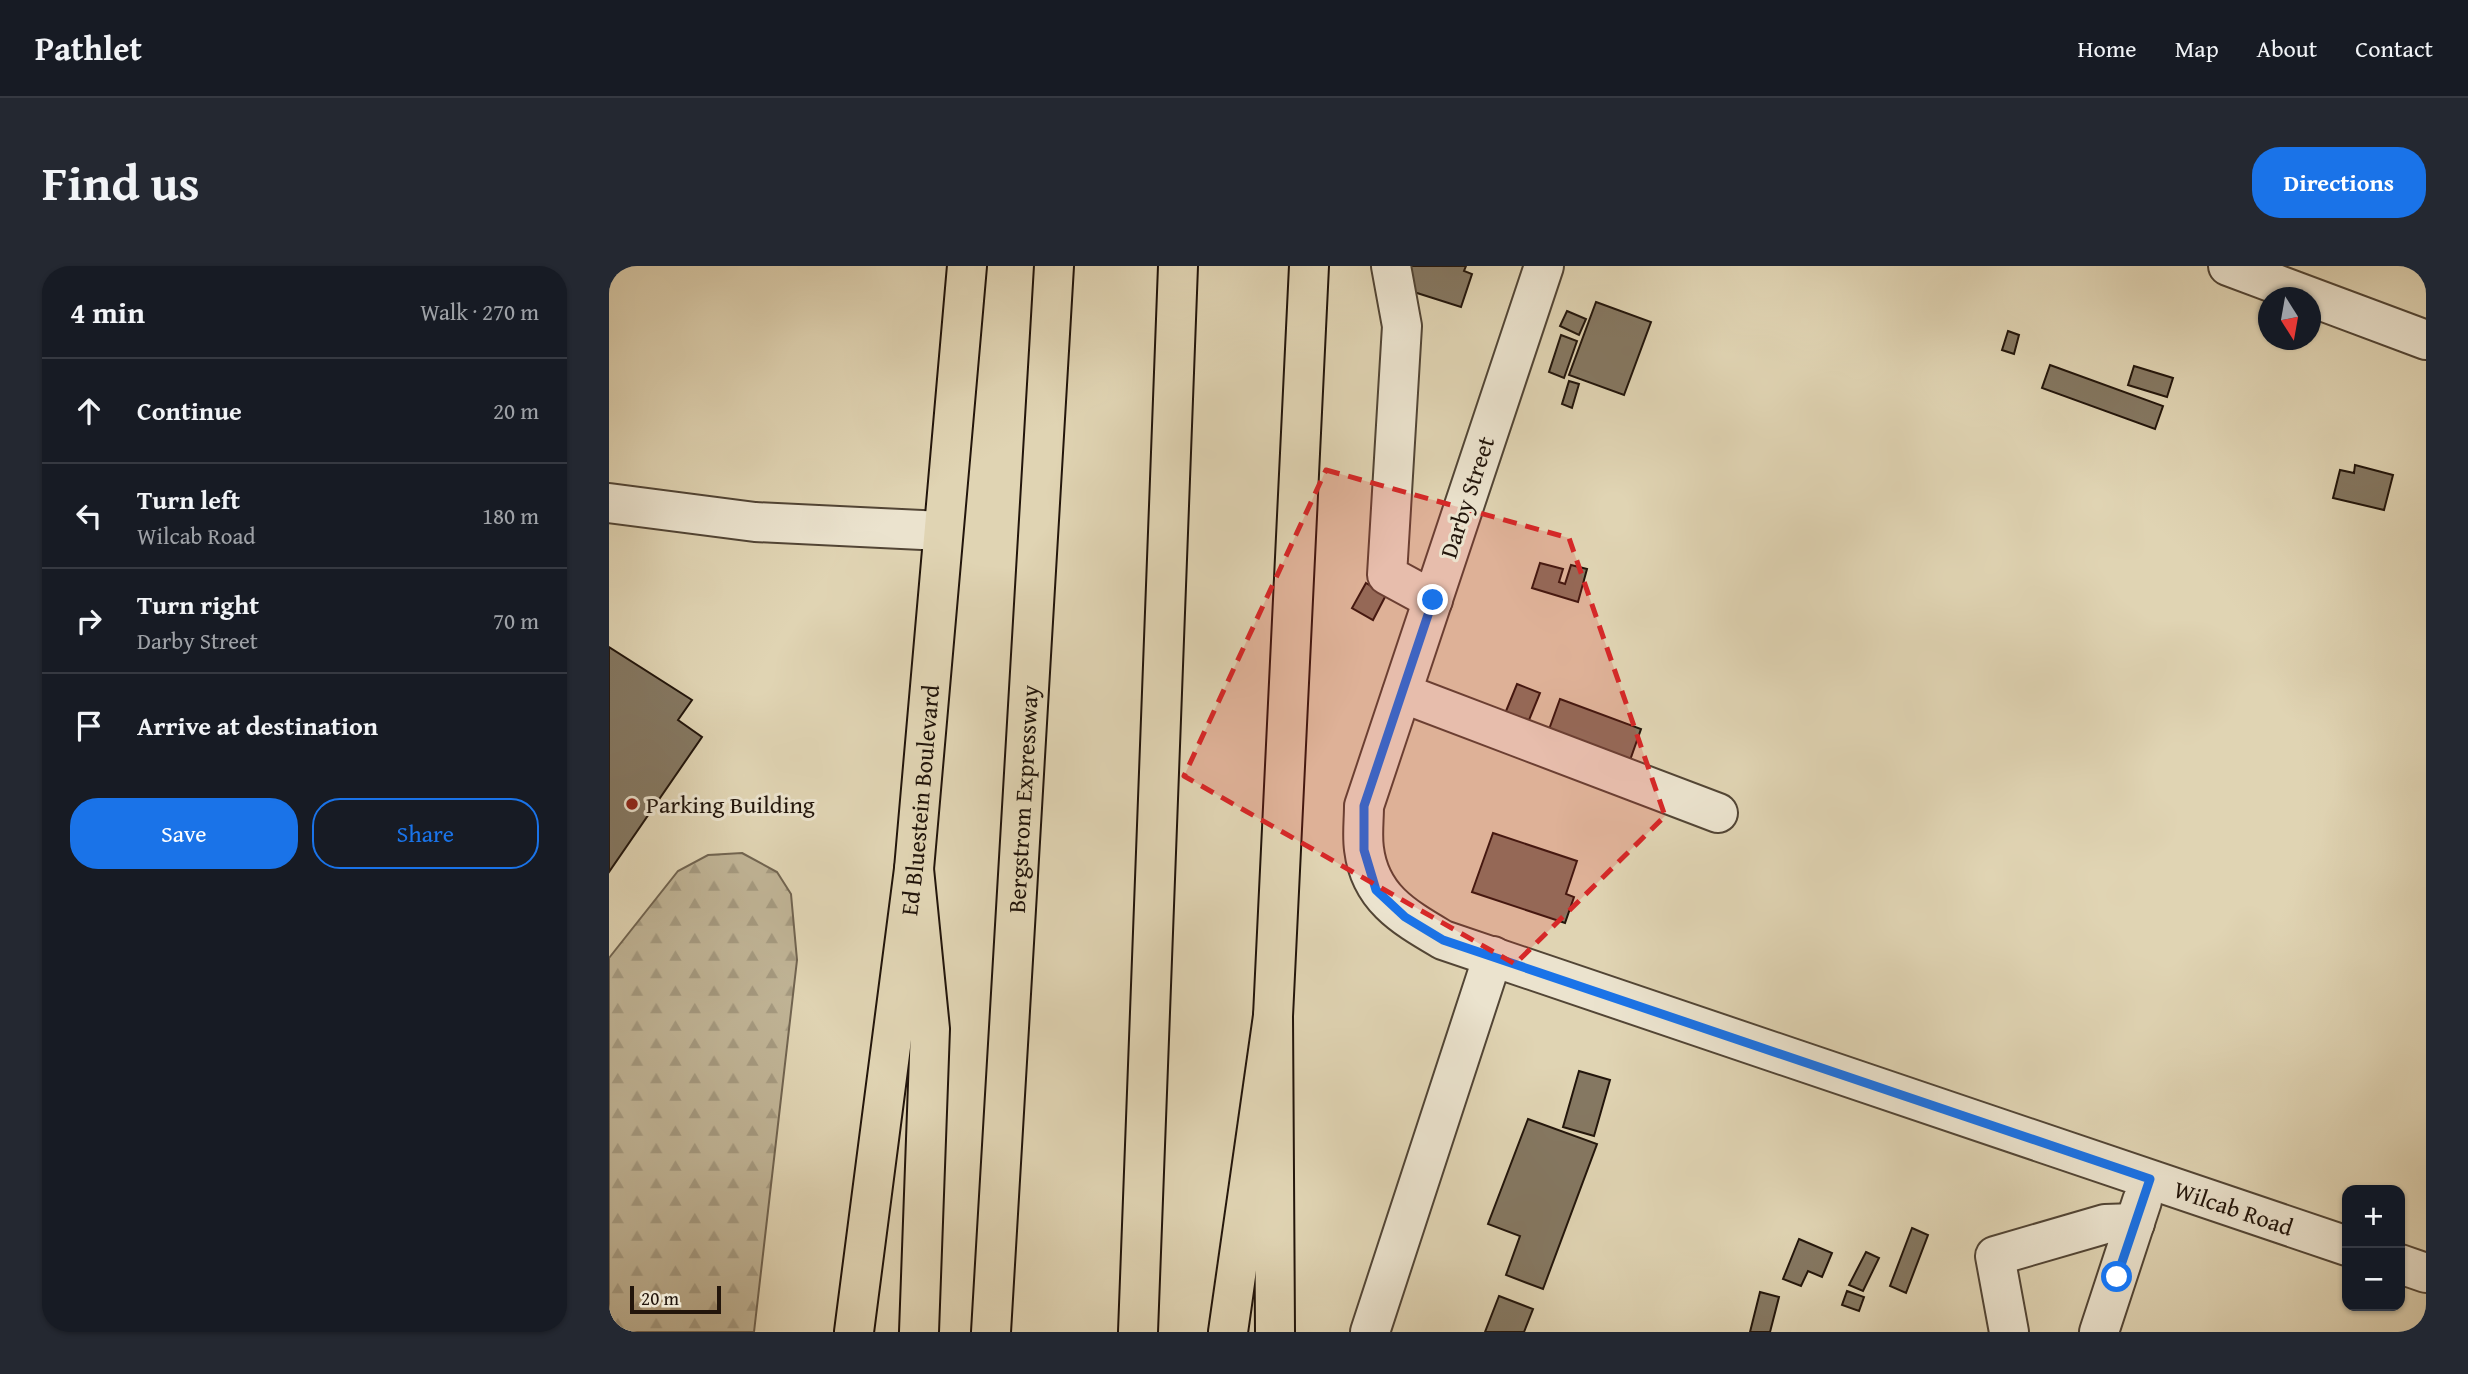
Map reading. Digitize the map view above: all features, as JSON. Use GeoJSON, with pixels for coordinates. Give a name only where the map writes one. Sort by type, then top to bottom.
{"type":"FeatureCollection","features":[{"type":"Feature","properties":{"kind":"main road","name":"Ed Bluestein Boulevard"},"geometry":{"type":"LineString","coordinates":[[854,1332],[914,869],[967,266]]}},
{"type":"Feature","properties":{"kind":"main road","name":"Bergstrom Expressway"},"geometry":{"type":"LineString","coordinates":[[991,1332],[1054,266]]}},
{"type":"Feature","properties":{"kind":"main road"},"geometry":{"type":"LineString","coordinates":[[1138,1332],[1178,266]]}},
{"type":"Feature","properties":{"kind":"main road"},"geometry":{"type":"LineString","coordinates":[[1275,1332],[1273,1016],[1309,266]]}},
{"type":"Feature","properties":{"kind":"main road"},"geometry":{"type":"LineString","coordinates":[[914,869],[930,1029],[919,1332]]}},
{"type":"Feature","properties":{"kind":"main road"},"geometry":{"type":"LineString","coordinates":[[1228,1332],[1273,1016]]}},
{"type":"Feature","properties":{"kind":"street"},"geometry":{"type":"LineString","coordinates":[[1391,266],[1402,326],[1387,575],[1433,600]]}},
{"type":"Feature","properties":{"kind":"street","name":"Darby Street"},"geometry":{"type":"LineString","coordinates":[[1376,890],[1364,850],[1364,806],[1544,266]]}},
{"type":"Feature","properties":{"kind":"street"},"geometry":{"type":"LineString","coordinates":[[2228,266],[2426,340]]}},
{"type":"Feature","properties":{"kind":"street"},"geometry":{"type":"LineString","coordinates":[[609,503],[755,522],[943,531]]}},
{"type":"Feature","properties":{"kind":"street"},"geometry":{"type":"LineString","coordinates":[[1402,693],[1718,813]]}},
{"type":"Feature","properties":{"kind":"street","name":"Wilcab Road"},"geometry":{"type":"LineString","coordinates":[[1376,890],[1405,917],[1443,940],[2342,1244]]}},
{"type":"Feature","properties":{"kind":"street"},"geometry":{"type":"LineString","coordinates":[[1370,1332],[1493,956]]}},
{"type":"Feature","properties":{"kind":"street"},"geometry":{"type":"LineString","coordinates":[[2099,1332],[2150,1179]]}},
{"type":"Feature","properties":{"kind":"street"},"geometry":{"type":"LineString","coordinates":[[2009,1332],[1995,1256],[2105,1224],[2135,1223]]}},
{"type":"Feature","properties":{"kind":"street"},"geometry":{"type":"LineString","coordinates":[[2405,1266],[2426,1273]]}},
{"type":"Feature","properties":{"kind":"highlighted area"},"geometry":{"type":"Polygon","coordinates":[[[1326,470],[1569,538],[1665,816],[1515,964],[1184,776],[1326,470]]]}},
{"type":"Feature","properties":{"kind":"green space"},"geometry":{"type":"Polygon","coordinates":[[[742,853],[777,872],[791,894],[797,960],[754,1332],[609,1332],[609,958],[678,871],[708,855],[742,853]]]}},
{"type":"Feature","properties":{"kind":"building"},"geometry":{"type":"Polygon","coordinates":[[[1401,266],[1466,266],[1464,271],[1472,274],[1461,307],[1395,286],[1401,266]]]}},
{"type":"Feature","properties":{"kind":"building"},"geometry":{"type":"Polygon","coordinates":[[[1596,302],[1651,322],[1624,395],[1569,375],[1596,302]]]}},
{"type":"Feature","properties":{"kind":"building"},"geometry":{"type":"Polygon","coordinates":[[[1567,311],[1586,319],[1579,335],[1560,326],[1567,311]]]}},
{"type":"Feature","properties":{"kind":"building"},"geometry":{"type":"Polygon","coordinates":[[[2008,331],[2019,335],[2014,354],[2002,350],[2008,331]]]}},
{"type":"Feature","properties":{"kind":"building"},"geometry":{"type":"Polygon","coordinates":[[[1561,335],[1577,341],[1564,378],[1549,372],[1561,335]]]}},
{"type":"Feature","properties":{"kind":"building"},"geometry":{"type":"Polygon","coordinates":[[[2050,365],[2163,406],[2155,429],[2042,388],[2050,365]]]}},
{"type":"Feature","properties":{"kind":"building"},"geometry":{"type":"Polygon","coordinates":[[[2134,366],[2173,378],[2167,397],[2128,385],[2134,366]]]}},
{"type":"Feature","properties":{"kind":"building"},"geometry":{"type":"Polygon","coordinates":[[[1569,381],[1579,384],[1572,408],[1562,404],[1569,381]]]}},
{"type":"Feature","properties":{"kind":"building"},"geometry":{"type":"Polygon","coordinates":[[[2355,465],[2393,475],[2384,510],[2333,498],[2340,470],[2354,473],[2355,465]]]}},
{"type":"Feature","properties":{"kind":"building"},"geometry":{"type":"Polygon","coordinates":[[[1540,563],[1563,569],[1559,582],[1565,584],[1571,565],[1587,569],[1578,602],[1532,588],[1540,563]]]}},
{"type":"Feature","properties":{"kind":"building"},"geometry":{"type":"Polygon","coordinates":[[[1366,583],[1386,595],[1373,620],[1352,608],[1366,583]]]}},
{"type":"Feature","properties":{"kind":"building","name":"Parking Building"},"geometry":{"type":"Polygon","coordinates":[[[609,647],[692,700],[678,720],[702,737],[609,872],[609,647]]]}},
{"type":"Feature","properties":{"kind":"building"},"geometry":{"type":"Polygon","coordinates":[[[1517,684],[1540,693],[1527,725],[1504,716],[1517,684]]]}},
{"type":"Feature","properties":{"kind":"building"},"geometry":{"type":"Polygon","coordinates":[[[1560,699],[1641,729],[1628,766],[1547,735],[1560,699]]]}},
{"type":"Feature","properties":{"kind":"building"},"geometry":{"type":"Polygon","coordinates":[[[1493,833],[1577,861],[1566,894],[1574,897],[1565,923],[1472,892],[1493,833]]]}},
{"type":"Feature","properties":{"kind":"building"},"geometry":{"type":"Polygon","coordinates":[[[1579,1071],[1610,1080],[1594,1136],[1563,1127],[1579,1071]]]}},
{"type":"Feature","properties":{"kind":"building"},"geometry":{"type":"Polygon","coordinates":[[[1528,1119],[1597,1144],[1543,1289],[1506,1275],[1520,1236],[1488,1224],[1528,1119]]]}},
{"type":"Feature","properties":{"kind":"building"},"geometry":{"type":"Polygon","coordinates":[[[1912,1228],[1928,1235],[1906,1293],[1890,1286],[1912,1228]]]}},
{"type":"Feature","properties":{"kind":"building"},"geometry":{"type":"Polygon","coordinates":[[[1799,1239],[1832,1253],[1822,1277],[1808,1271],[1801,1286],[1783,1279],[1799,1239]]]}},
{"type":"Feature","properties":{"kind":"building"},"geometry":{"type":"Polygon","coordinates":[[[1866,1252],[1879,1258],[1863,1291],[1849,1285],[1866,1252]]]}},
{"type":"Feature","properties":{"kind":"building"},"geometry":{"type":"Polygon","coordinates":[[[1847,1291],[1864,1297],[1859,1311],[1842,1305],[1847,1291]]]}},
{"type":"Feature","properties":{"kind":"building"},"geometry":{"type":"Polygon","coordinates":[[[1760,1292],[1779,1297],[1770,1332],[1750,1332],[1760,1292]]]}},
{"type":"Feature","properties":{"kind":"building"},"geometry":{"type":"Polygon","coordinates":[[[1499,1296],[1533,1309],[1524,1332],[1485,1332],[1499,1296]]]}},
{"type":"Feature","properties":{"kind":"place","name":"Parking Building"},"geometry":{"type":"Point","coordinates":[632,804]}},
{"type":"Feature","properties":{"kind":"route"},"geometry":{"type":"LineString","coordinates":[[1433,600],[1364,806],[1364,850],[1376,890],[1405,917],[1443,940],[2150,1179],[2117,1277]]}}]}
